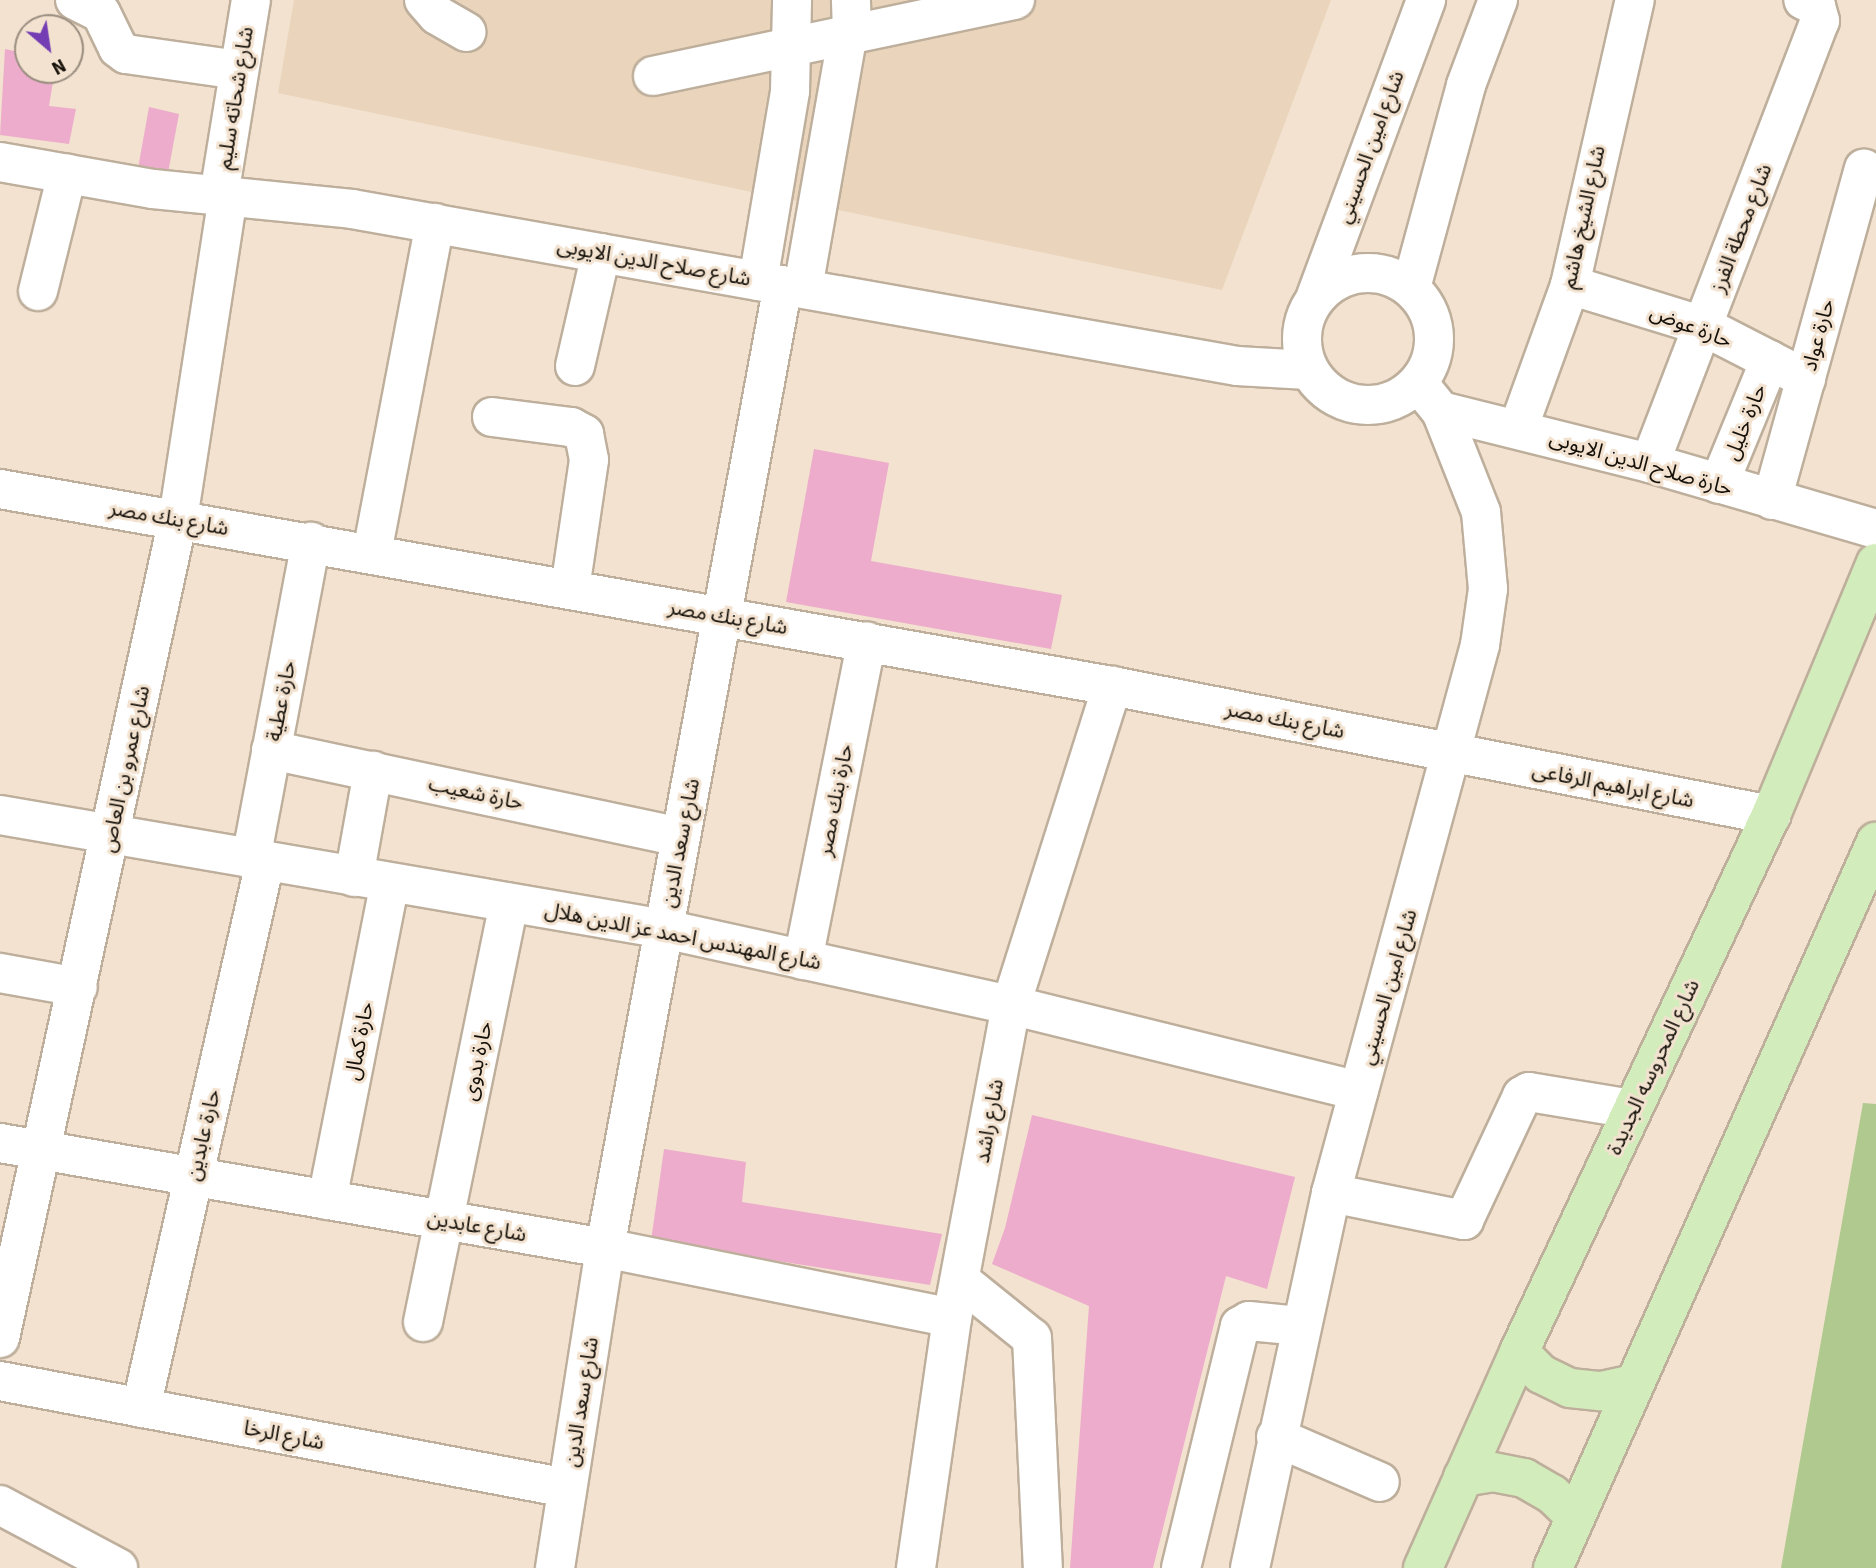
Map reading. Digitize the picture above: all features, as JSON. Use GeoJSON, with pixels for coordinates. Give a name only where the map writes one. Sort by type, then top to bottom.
{"type":"FeatureCollection","features":[{"type":"Feature","properties":{"kind":"main road","name":"شارع المحروسه الجديدة"},"geometry":{"type":"LineString","coordinates":[[1423,1568],[1519,1352],[1771,815],[1872,582]]}},
{"type":"Feature","properties":{"kind":"main road"},"geometry":{"type":"LineString","coordinates":[[1553,1568],[1633,1384],[1863,903],[1876,842]]}},
{"type":"Feature","properties":{"kind":"main road"},"geometry":{"type":"LineString","coordinates":[[1519,1352],[1541,1374],[1570,1388],[1601,1391],[1633,1384]]}},
{"type":"Feature","properties":{"kind":"main road"},"geometry":{"type":"LineString","coordinates":[[1463,1477],[1493,1472],[1524,1478],[1552,1494],[1575,1516]]}},
{"type":"Feature","properties":{"kind":"street"},"geometry":{"type":"LineString","coordinates":[[75,0],[101,13],[118,47],[126,54],[239,70]]}},
{"type":"Feature","properties":{"kind":"street","name":"شارع شحاته سليم"},"geometry":{"type":"LineString","coordinates":[[223,196],[251,0]]}},
{"type":"Feature","properties":{"kind":"street"},"geometry":{"type":"LineString","coordinates":[[424,0],[437,15],[466,32]]}},
{"type":"Feature","properties":{"kind":"street"},"geometry":{"type":"LineString","coordinates":[[781,285],[794,43],[792,0]]}},
{"type":"Feature","properties":{"kind":"street"},"geometry":{"type":"LineString","coordinates":[[653,76],[794,43],[851,15],[1015,0]]}},
{"type":"Feature","properties":{"kind":"street","name":"شارع امين الحسيني"},"geometry":{"type":"LineString","coordinates":[[1316,296],[1426,0]]}},
{"type":"Feature","properties":{"kind":"street"},"geometry":{"type":"LineString","coordinates":[[1411,288],[1466,85],[1498,0]]}},
{"type":"Feature","properties":{"kind":"street","name":"شارع الشيخ هاشم"},"geometry":{"type":"LineString","coordinates":[[1518,429],[1570,285],[1635,0]]}},
{"type":"Feature","properties":{"kind":"street","name":"شارع محطة الفرز"},"geometry":{"type":"LineString","coordinates":[[1650,463],[1820,22],[1819,4]]}},
{"type":"Feature","properties":{"kind":"street"},"geometry":{"type":"LineString","coordinates":[[781,285],[851,15]]}},
{"type":"Feature","properties":{"kind":"street","name":"شارع صلاح الدين الايوبى"},"geometry":{"type":"LineString","coordinates":[[0,162],[223,196],[352,209],[1237,366],[1308,370]]}},
{"type":"Feature","properties":{"kind":"street","name":"حارة عواد"},"geometry":{"type":"LineString","coordinates":[[1772,500],[1864,169]]}},
{"type":"Feature","properties":{"kind":"street"},"geometry":{"type":"LineString","coordinates":[[38,291],[67,174]]}},
{"type":"Feature","properties":{"kind":"street","name":"شارع عمرو بن العاص"},"geometry":{"type":"LineString","coordinates":[[0,1338],[9,1258],[42,1151],[178,519],[223,196]]}},
{"type":"Feature","properties":{"kind":"street"},"geometry":{"type":"LineString","coordinates":[[372,553],[435,223]]}},
{"type":"Feature","properties":{"kind":"street"},"geometry":{"type":"LineString","coordinates":[[575,366],[601,253]]}},
{"type":"Feature","properties":{"kind":"street"},"geometry":{"type":"LineString","coordinates":[[1362,273],[1388,276],[1411,288],[1427,308],[1434,333],[1429,397],[1360,404],[1324,390],[1308,370],[1301,345],[1304,319],[1316,296],[1337,280],[1362,273]]}},
{"type":"Feature","properties":{"kind":"street","name":"شارع سعد الدين"},"geometry":{"type":"LineString","coordinates":[[555,1568],[605,1248],[781,285]]}},
{"type":"Feature","properties":{"kind":"street","name":"حارة عوض"},"geometry":{"type":"LineString","coordinates":[[1570,285],[1703,326],[1806,379]]}},
{"type":"Feature","properties":{"kind":"street","name":"حارة خليل"},"geometry":{"type":"LineString","coordinates":[[1719,484],[1770,360]]}},
{"type":"Feature","properties":{"kind":"street","name":"شارع امين الحسيني"},"geometry":{"type":"LineString","coordinates":[[1250,1568],[1299,1326],[1331,1193],[1454,754],[1480,645],[1488,589],[1479,503],[1429,397]]}},
{"type":"Feature","properties":{"kind":"street","name":"حارة صلاح الدين الايوبى"},"geometry":{"type":"LineString","coordinates":[[1429,397],[1518,429],[1650,463],[1876,529]]}},
{"type":"Feature","properties":{"kind":"street"},"geometry":{"type":"LineString","coordinates":[[492,417],[571,427],[584,434],[589,460],[570,588]]}},
{"type":"Feature","properties":{"kind":"street","name":"شارع بنك مصر"},"geometry":{"type":"LineString","coordinates":[[0,489],[1112,686],[1454,754]]}},
{"type":"Feature","properties":{"kind":"street","name":"حارة عطية"},"geometry":{"type":"LineString","coordinates":[[258,860],[271,750],[311,542]]}},
{"type":"Feature","properties":{"kind":"street","name":"حارة بنك مصر"},"geometry":{"type":"LineString","coordinates":[[803,960],[867,642]]}},
{"type":"Feature","properties":{"kind":"street","name":"شارع راشد"},"geometry":{"type":"LineString","coordinates":[[916,1568],[952,1318],[1011,1005],[1112,686]]}},
{"type":"Feature","properties":{"kind":"street","name":"حارة شعيب"},"geometry":{"type":"LineString","coordinates":[[271,750],[681,836]]}},
{"type":"Feature","properties":{"kind":"street","name":"شارع ابراهيم الرفاعى"},"geometry":{"type":"LineString","coordinates":[[1454,754],[1771,815]]}},
{"type":"Feature","properties":{"kind":"street","name":"حارة كمال"},"geometry":{"type":"LineString","coordinates":[[327,1200],[372,880],[373,771]]}},
{"type":"Feature","properties":{"kind":"street","name":"شارع المهندس احمد عز الدين هلال"},"geometry":{"type":"LineString","coordinates":[[0,815],[664,929],[1011,1005],[1359,1091]]}},
{"type":"Feature","properties":{"kind":"street","name":"حارة عابدين"},"geometry":{"type":"LineString","coordinates":[[141,1408],[194,1176],[258,860]]}},
{"type":"Feature","properties":{"kind":"street","name":"حارة بدوى"},"geometry":{"type":"LineString","coordinates":[[423,1322],[509,903]]}},
{"type":"Feature","properties":{"kind":"street"},"geometry":{"type":"LineString","coordinates":[[0,973],[78,987]]}},
{"type":"Feature","properties":{"kind":"street"},"geometry":{"type":"LineString","coordinates":[[1331,1193],[1466,1219],[1522,1096],[1529,1093],[1633,1109]]}},
{"type":"Feature","properties":{"kind":"street","name":"شارع عابدين"},"geometry":{"type":"LineString","coordinates":[[0,1143],[605,1248],[952,1318]]}},
{"type":"Feature","properties":{"kind":"street"},"geometry":{"type":"LineString","coordinates":[[960,1280],[1032,1338],[1043,1568]]}},
{"type":"Feature","properties":{"kind":"street"},"geometry":{"type":"LineString","coordinates":[[1181,1568],[1240,1326],[1249,1321],[1299,1326]]}},
{"type":"Feature","properties":{"kind":"street","name":"شارع الرخا"},"geometry":{"type":"LineString","coordinates":[[0,1381],[567,1488]]}},
{"type":"Feature","properties":{"kind":"street"},"geometry":{"type":"LineString","coordinates":[[1276,1437],[1380,1482]]}},
{"type":"Feature","properties":{"kind":"street"},"geometry":{"type":"LineString","coordinates":[[0,1505],[118,1568]]}},
{"type":"Feature","properties":{"kind":"shaded area"},"geometry":{"type":"Polygon","coordinates":[[[294,0],[1331,0],[1222,290],[278,93],[294,0]]]}},
{"type":"Feature","properties":{"kind":"green space"},"geometry":{"type":"Polygon","coordinates":[[[1863,1103],[1876,1104],[1876,1568],[1781,1568],[1863,1103]]]}},
{"type":"Feature","properties":{"kind":"building"},"geometry":{"type":"Polygon","coordinates":[[[5,49],[14,51],[14,84],[53,84],[49,106],[76,109],[69,144],[0,135],[5,49]]]}},
{"type":"Feature","properties":{"kind":"building"},"geometry":{"type":"Polygon","coordinates":[[[149,107],[179,114],[167,178],[137,174],[149,107]]]}},
{"type":"Feature","properties":{"kind":"building"},"geometry":{"type":"Polygon","coordinates":[[[814,449],[889,463],[871,561],[1062,595],[1051,649],[786,602],[814,449]]]}},
{"type":"Feature","properties":{"kind":"building"},"geometry":{"type":"Polygon","coordinates":[[[1032,1115],[1295,1177],[1267,1289],[1226,1276],[1153,1568],[1070,1568],[1089,1306],[992,1264],[1005,1228],[1032,1115]]]}},
{"type":"Feature","properties":{"kind":"building"},"geometry":{"type":"Polygon","coordinates":[[[664,1149],[746,1162],[742,1202],[942,1234],[930,1285],[651,1241],[664,1149]]]}}]}
